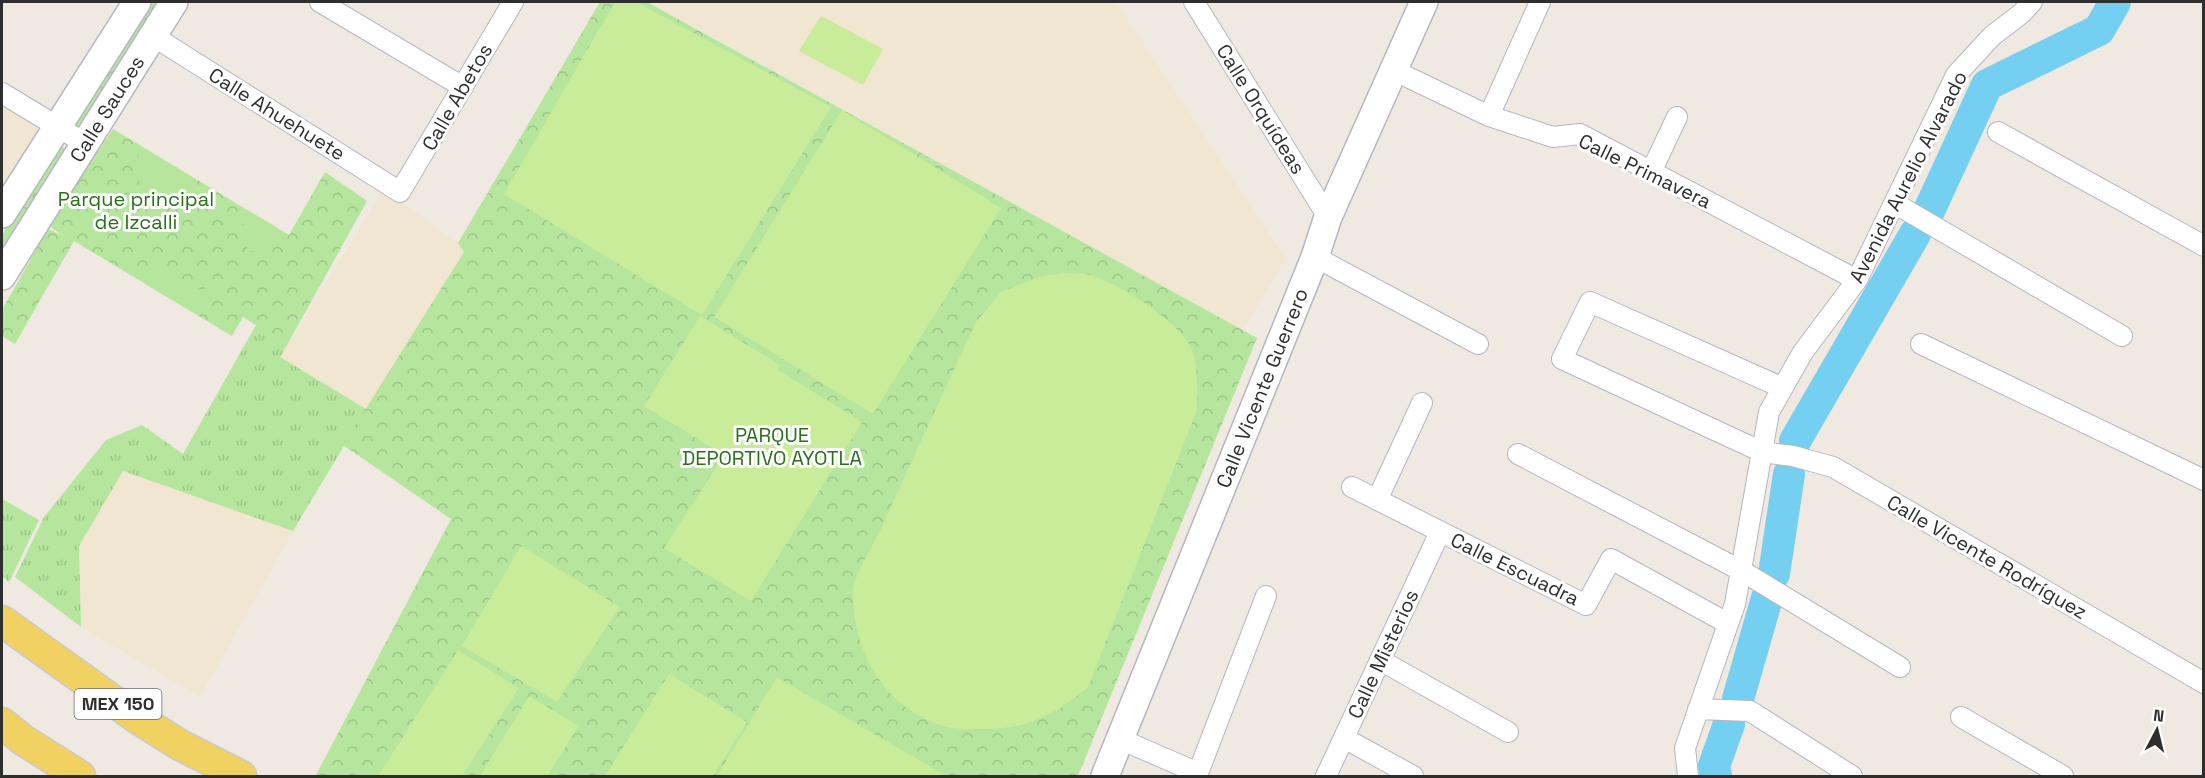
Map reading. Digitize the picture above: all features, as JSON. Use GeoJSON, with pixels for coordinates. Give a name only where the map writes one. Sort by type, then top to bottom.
{"type":"FeatureCollection","features":[{"type":"Feature","properties":{"kind":"main road","name":"MEX 150"},"geometry":{"type":"LineString","coordinates":[[4,622],[137,717],[180,745],[233,774]]}},
{"type":"Feature","properties":{"kind":"main road"},"geometry":{"type":"LineString","coordinates":[[2,723],[23,740],[80,777]]}},
{"type":"Feature","properties":{"kind":"street","name":"Calle Sauces"},"geometry":{"type":"LineString","coordinates":[[2,214],[137,2]]}},
{"type":"Feature","properties":{"kind":"street","name":"Calle Sauces"},"geometry":{"type":"LineString","coordinates":[[2,276],[174,2]]}},
{"type":"Feature","properties":{"kind":"street"},"geometry":{"type":"LineString","coordinates":[[320,2],[463,87]]}},
{"type":"Feature","properties":{"kind":"street","name":"Calle Abetos"},"geometry":{"type":"LineString","coordinates":[[400,192],[513,2]]}},
{"type":"Feature","properties":{"kind":"street","name":"Calle Orquídeas"},"geometry":{"type":"LineString","coordinates":[[1194,2],[1328,217]]}},
{"type":"Feature","properties":{"kind":"street","name":"Calle Vicente Guerrero"},"geometry":{"type":"LineString","coordinates":[[1105,777],[1315,257],[1328,217],[1425,2]]}},
{"type":"Feature","properties":{"kind":"street"},"geometry":{"type":"LineString","coordinates":[[1489,116],[1540,2]]}},
{"type":"Feature","properties":{"kind":"street","name":"Avenida Aurelio Alvarado"},"geometry":{"type":"LineString","coordinates":[[1688,777],[1685,748],[1726,623],[1735,604],[1769,412],[1803,352],[1857,280],[1956,75],[1992,36],[2022,13],[2032,2]]}},
{"type":"Feature","properties":{"kind":"street","name":"Calle Ahuehuete"},"geometry":{"type":"LineString","coordinates":[[153,36],[400,192]]}},
{"type":"Feature","properties":{"kind":"street","name":"Calle Primavera"},"geometry":{"type":"LineString","coordinates":[[1394,70],[1489,116],[1553,137],[1580,134],[1857,280]]}},
{"type":"Feature","properties":{"kind":"street"},"geometry":{"type":"LineString","coordinates":[[2,93],[86,144]]}},
{"type":"Feature","properties":{"kind":"street"},"geometry":{"type":"LineString","coordinates":[[1651,172],[1677,117]]}},
{"type":"Feature","properties":{"kind":"street"},"geometry":{"type":"LineString","coordinates":[[1998,132],[2204,246]]}},
{"type":"Feature","properties":{"kind":"street"},"geometry":{"type":"LineString","coordinates":[[1894,203],[2122,336]]}},
{"type":"Feature","properties":{"kind":"street"},"geometry":{"type":"LineString","coordinates":[[1315,257],[1478,344]]}},
{"type":"Feature","properties":{"kind":"street","name":"Calle Vicente Rodríguez"},"geometry":{"type":"LineString","coordinates":[[1782,388],[1590,302],[1562,358],[1762,452],[1793,456],[1833,467],[2204,683]]}},
{"type":"Feature","properties":{"kind":"street"},"geometry":{"type":"LineString","coordinates":[[1921,344],[2204,480]]}},
{"type":"Feature","properties":{"kind":"street"},"geometry":{"type":"LineString","coordinates":[[1377,500],[1422,403]]}},
{"type":"Feature","properties":{"kind":"street"},"geometry":{"type":"LineString","coordinates":[[1518,453],[1742,571],[1900,667]]}},
{"type":"Feature","properties":{"kind":"street"},"geometry":{"type":"LineString","coordinates":[[1352,487],[1440,532]]}},
{"type":"Feature","properties":{"kind":"street","name":"Calle Escuadra"},"geometry":{"type":"LineString","coordinates":[[1440,532],[1586,605],[1611,559],[1726,623]]}},
{"type":"Feature","properties":{"kind":"street","name":"Calle Misterios"},"geometry":{"type":"LineString","coordinates":[[1326,777],[1440,532]]}},
{"type":"Feature","properties":{"kind":"street"},"geometry":{"type":"LineString","coordinates":[[1120,739],[1198,773],[1266,596]]}},
{"type":"Feature","properties":{"kind":"street"},"geometry":{"type":"LineString","coordinates":[[1380,660],[1508,732]]}},
{"type":"Feature","properties":{"kind":"street"},"geometry":{"type":"LineString","coordinates":[[1698,709],[1750,711],[1852,777]]}},
{"type":"Feature","properties":{"kind":"street"},"geometry":{"type":"LineString","coordinates":[[1961,717],[2063,777]]}},
{"type":"Feature","properties":{"kind":"street"},"geometry":{"type":"LineString","coordinates":[[1344,738],[1413,777]]}},
{"type":"Feature","properties":{"kind":"shaded area"},"geometry":{"type":"Polygon","coordinates":[[[649,2],[1116,2],[1286,258],[1243,330],[649,2]]]}},
{"type":"Feature","properties":{"kind":"shaded area"},"geometry":{"type":"Polygon","coordinates":[[[2,102],[42,124],[2,185],[2,102]]]}},
{"type":"Feature","properties":{"kind":"shaded area"},"geometry":{"type":"Polygon","coordinates":[[[384,189],[458,243],[464,252],[366,409],[280,357],[384,189]]]}},
{"type":"Feature","properties":{"kind":"shaded area"},"geometry":{"type":"Polygon","coordinates":[[[123,471],[293,531],[200,697],[81,627],[79,546],[123,471]]]}},
{"type":"Feature","properties":{"kind":"green space"},"geometry":{"type":"Polygon","coordinates":[[[148,2],[162,2],[82,130],[70,127],[148,2]]]}},
{"type":"Feature","properties":{"kind":"green space","name":"PARQUE DEPORTIVO AYOTLA"},"geometry":{"type":"Polygon","coordinates":[[[600,2],[647,2],[1257,338],[1078,776],[316,775],[451,519],[343,445],[464,252],[458,243],[600,2]]]}},
{"type":"Feature","properties":{"kind":"green space"},"geometry":{"type":"Polygon","coordinates":[[[615,2],[636,2],[831,107],[702,315],[504,194],[615,2]]]}},
{"type":"Feature","properties":{"kind":"green space"},"geometry":{"type":"Polygon","coordinates":[[[821,16],[883,49],[863,85],[799,51],[821,16]]]}},
{"type":"Feature","properties":{"kind":"green space"},"geometry":{"type":"Polygon","coordinates":[[[842,110],[1001,208],[873,414],[714,317],[842,110]]]}},
{"type":"Feature","properties":{"kind":"green space","name":"Parque principal de Izcalli"},"geometry":{"type":"Polygon","coordinates":[[[113,129],[289,235],[325,172],[367,201],[287,345],[243,317],[232,336],[74,241],[15,344],[2,336],[2,310],[48,229],[62,235],[49,226],[113,129]]]}},
{"type":"Feature","properties":{"kind":"green space"},"geometry":{"type":"Polygon","coordinates":[[[60,146],[66,149],[2,255],[2,235],[60,146]]]}},
{"type":"Feature","properties":{"kind":"green space"},"geometry":{"type":"Polygon","coordinates":[[[141,150],[197,184],[196,192],[163,196],[145,191],[136,171],[141,150]]]}},
{"type":"Feature","properties":{"kind":"green space"},"geometry":{"type":"Polygon","coordinates":[[[250,212],[278,228],[275,242],[266,254],[247,250],[247,234],[242,221],[250,212]]]}},
{"type":"Feature","properties":{"kind":"green space"},"geometry":{"type":"Polygon","coordinates":[[[153,263],[165,277],[180,286],[197,289],[215,287],[217,294],[196,314],[145,284],[153,263]]]}},
{"type":"Feature","properties":{"kind":"green space"},"geometry":{"type":"Polygon","coordinates":[[[1063,273],[1086,274],[1112,284],[1142,301],[1180,332],[1188,342],[1194,358],[1197,375],[1197,410],[1088,687],[1053,712],[1029,723],[986,729],[946,727],[903,705],[887,690],[875,673],[858,634],[854,613],[854,585],[976,322],[1001,292],[1039,277],[1063,273]]]}},
{"type":"Feature","properties":{"kind":"green space"},"geometry":{"type":"Polygon","coordinates":[[[700,316],[780,365],[778,370],[862,422],[751,601],[664,548],[724,455],[644,406],[700,316]]]}},
{"type":"Feature","properties":{"kind":"green space"},"geometry":{"type":"Polygon","coordinates":[[[256,325],[287,345],[280,357],[366,409],[293,531],[123,471],[79,546],[81,627],[15,577],[44,517],[106,440],[142,425],[183,454],[256,325]]]}},
{"type":"Feature","properties":{"kind":"green space"},"geometry":{"type":"Polygon","coordinates":[[[2,499],[39,520],[9,582],[2,576],[2,499]]]}},
{"type":"Feature","properties":{"kind":"green space"},"geometry":{"type":"Polygon","coordinates":[[[521,546],[620,607],[557,702],[462,646],[521,546]]]}},
{"type":"Feature","properties":{"kind":"green space"},"geometry":{"type":"Polygon","coordinates":[[[458,650],[519,688],[462,776],[378,776],[458,650]]]}},
{"type":"Feature","properties":{"kind":"green space"},"geometry":{"type":"Polygon","coordinates":[[[669,674],[747,722],[713,776],[605,776],[669,674]]]}},
{"type":"Feature","properties":{"kind":"green space"},"geometry":{"type":"Polygon","coordinates":[[[777,677],[946,776],[717,776],[777,677]]]}},
{"type":"Feature","properties":{"kind":"green space"},"geometry":{"type":"Polygon","coordinates":[[[529,696],[579,726],[547,776],[480,776],[529,696]]]}},
{"type":"Feature","properties":{"kind":"waterway"},"geometry":{"type":"LineString","coordinates":[[1927,215],[1987,85],[2099,30],[2115,2]]}},
{"type":"Feature","properties":{"kind":"waterway"},"geometry":{"type":"LineString","coordinates":[[1795,441],[1915,234]]}},
{"type":"Feature","properties":{"kind":"waterway"},"geometry":{"type":"LineString","coordinates":[[1774,574],[1789,474]]}},
{"type":"Feature","properties":{"kind":"waterway"},"geometry":{"type":"LineString","coordinates":[[1738,699],[1767,598]]}},
{"type":"Feature","properties":{"kind":"waterway"},"geometry":{"type":"LineString","coordinates":[[1716,776],[1714,766],[1729,724]]}}]}
